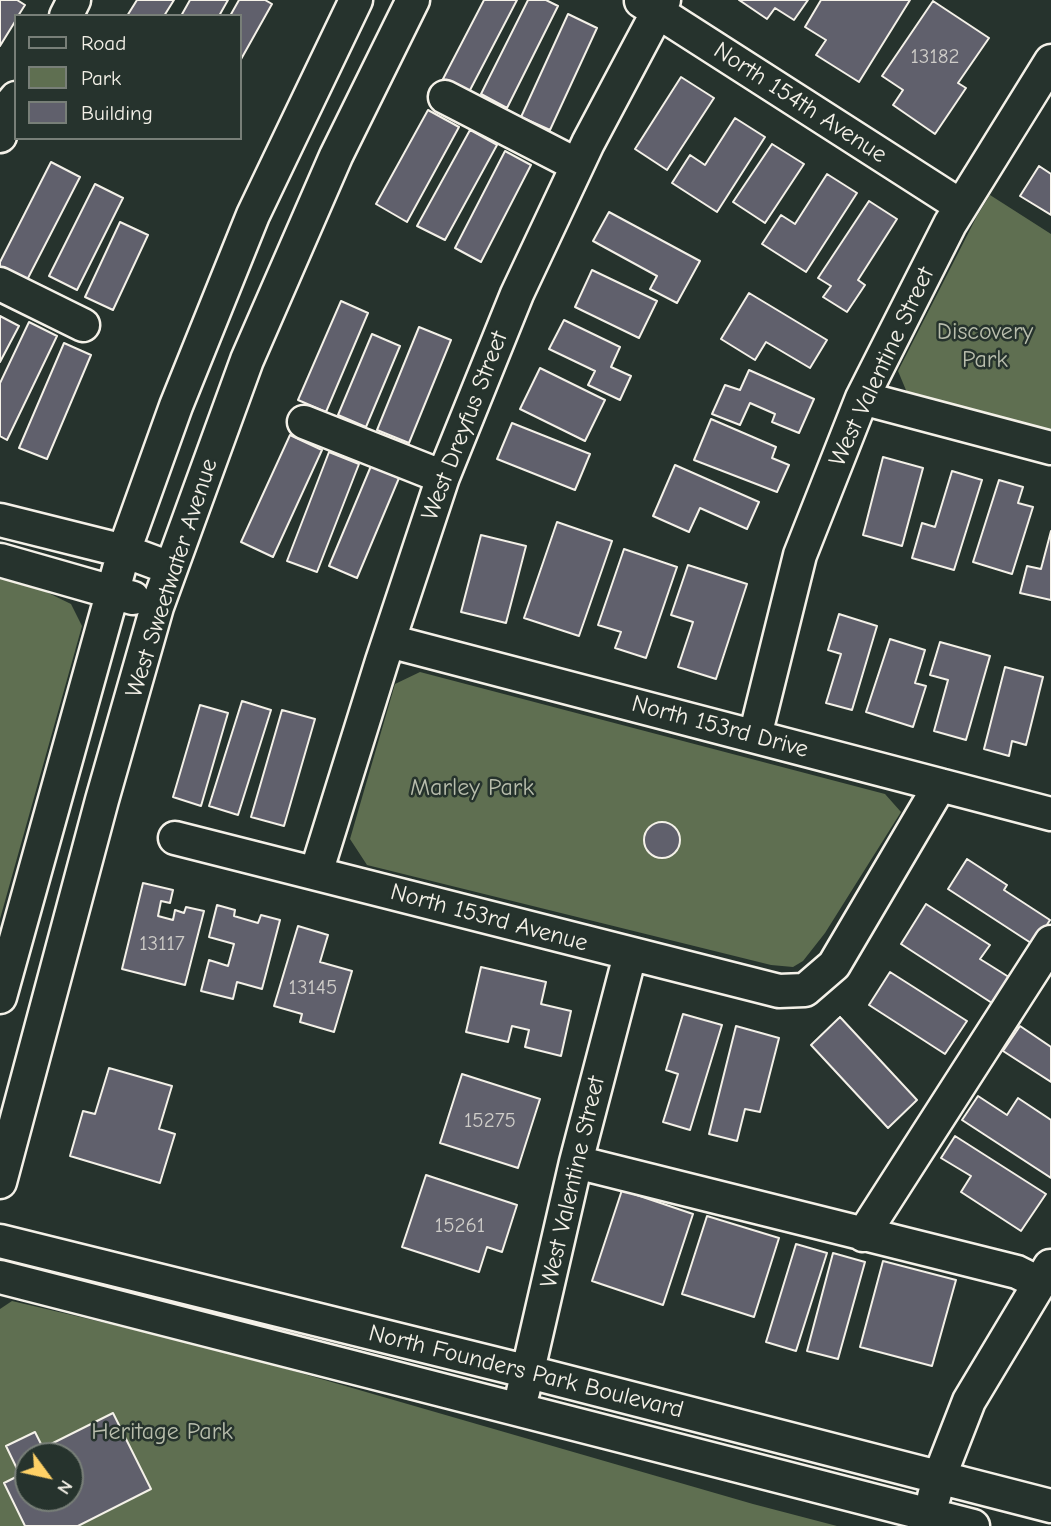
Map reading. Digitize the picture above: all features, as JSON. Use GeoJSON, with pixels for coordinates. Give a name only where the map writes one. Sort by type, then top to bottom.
{"type":"FeatureCollection","features":[{"type":"Feature","properties":{"kind":"street","name":"West Sweetwater Avenue"},"geometry":{"type":"LineString","coordinates":[[0,997],[124,551],[176,406],[253,215],[356,0]]}},
{"type":"Feature","properties":{"kind":"street","name":"West Sweetwater Avenue"},"geometry":{"type":"LineString","coordinates":[[0,1182],[157,607],[170,568],[247,360],[336,156],[412,0]]}},
{"type":"Feature","properties":{"kind":"street","name":"West Dreyfus Street"},"geometry":{"type":"LineString","coordinates":[[316,873],[443,477],[517,294],[654,4]]}},
{"type":"Feature","properties":{"kind":"street","name":"North 154th Avenue"},"geometry":{"type":"LineString","coordinates":[[654,4],[961,206]]}},
{"type":"Feature","properties":{"kind":"street","name":"West Valentine Street"},"geometry":{"type":"LineString","coordinates":[[755,736],[800,555],[862,398],[961,206],[1051,61]]}},
{"type":"Feature","properties":{"kind":"street"},"geometry":{"type":"LineString","coordinates":[[445,96],[577,165]]}},
{"type":"Feature","properties":{"kind":"street"},"geometry":{"type":"LineString","coordinates":[[0,284],[83,325]]}},
{"type":"Feature","properties":{"kind":"street"},"geometry":{"type":"LineString","coordinates":[[862,398],[1051,449]]}},
{"type":"Feature","properties":{"kind":"street"},"geometry":{"type":"LineString","coordinates":[[304,422],[443,477]]}},
{"type":"Feature","properties":{"kind":"street"},"geometry":{"type":"LineString","coordinates":[[0,520],[124,551],[170,568]]}},
{"type":"Feature","properties":{"kind":"street"},"geometry":{"type":"LineString","coordinates":[[0,560],[157,607]]}},
{"type":"Feature","properties":{"kind":"street","name":"North 153rd Drive"},"geometry":{"type":"LineString","coordinates":[[389,641],[1051,814]]}},
{"type":"Feature","properties":{"kind":"street","name":"North 153rd Avenue"},"geometry":{"type":"LineString","coordinates":[[175,838],[779,991],[805,990],[834,965],[940,785]]}},
{"type":"Feature","properties":{"kind":"street"},"geometry":{"type":"LineString","coordinates":[[863,1235],[1051,942]]}},
{"type":"Feature","properties":{"kind":"street","name":"West Valentine Street"},"geometry":{"type":"LineString","coordinates":[[519,1410],[576,1162],[630,955]]}},
{"type":"Feature","properties":{"kind":"street"},"geometry":{"type":"LineString","coordinates":[[576,1162],[1017,1272],[1042,1292],[969,1401],[939,1478],[929,1520]]}},
{"type":"Feature","properties":{"kind":"street","name":"North Founders Park Boulevard"},"geometry":{"type":"LineString","coordinates":[[0,1241],[529,1372],[1051,1506]]}},
{"type":"Feature","properties":{"kind":"street","name":"North Founders Park Boulevard"},"geometry":{"type":"LineString","coordinates":[[0,1276],[519,1410],[929,1520],[973,1526]]}},
{"type":"Feature","properties":{"kind":"street"},"geometry":{"type":"LineString","coordinates":[[293,1352],[304,1316]]}},
{"type":"Feature","properties":{"kind":"green space","name":"Discovery Park"},"geometry":{"type":"Polygon","coordinates":[[[990,195],[1051,234],[1051,431],[908,395],[898,371],[990,195]]]}},
{"type":"Feature","properties":{"kind":"green space"},"geometry":{"type":"Polygon","coordinates":[[[0,578],[34,586],[71,604],[82,626],[0,919],[0,578]]]}},
{"type":"Feature","properties":{"kind":"green space","name":"Marley Park"},"geometry":{"type":"Polygon","coordinates":[[[420,672],[885,794],[901,812],[825,933],[803,961],[793,967],[771,965],[367,865],[350,839],[395,684],[420,672]]]}},
{"type":"Feature","properties":{"kind":"green space","name":"Heritage Park"},"geometry":{"type":"Polygon","coordinates":[[[12,1301],[221,1350],[837,1526],[0,1526],[0,1309],[12,1301]]]}},
{"type":"Feature","properties":{"kind":"building"},"geometry":{"type":"Polygon","coordinates":[[[0,0],[17,0],[25,5],[19,14],[14,14],[14,23],[0,46],[0,0]]]}},
{"type":"Feature","properties":{"kind":"building"},"geometry":{"type":"Polygon","coordinates":[[[137,0],[174,0],[165,14],[128,14],[137,0]]]}},
{"type":"Feature","properties":{"kind":"building"},"geometry":{"type":"Polygon","coordinates":[[[190,0],[228,0],[220,14],[182,14],[190,0]]]}},
{"type":"Feature","properties":{"kind":"building"},"geometry":{"type":"Polygon","coordinates":[[[239,0],[265,0],[272,4],[242,57],[242,14],[231,14],[239,0]]]}},
{"type":"Feature","properties":{"kind":"building"},"geometry":{"type":"Polygon","coordinates":[[[484,0],[517,0],[469,92],[443,79],[484,0]]]}},
{"type":"Feature","properties":{"kind":"building"},"geometry":{"type":"Polygon","coordinates":[[[528,0],[546,0],[558,6],[507,108],[481,94],[528,0]]]}},
{"type":"Feature","properties":{"kind":"building"},"geometry":{"type":"Polygon","coordinates":[[[739,0],[808,0],[794,20],[775,8],[767,19],[739,0]]]}},
{"type":"Feature","properties":{"kind":"building"},"geometry":{"type":"Polygon","coordinates":[[[821,0],[910,0],[859,82],[816,55],[826,40],[805,27],[821,0]]]}},
{"type":"Feature","properties":{"kind":"building"},"geometry":{"type":"Polygon","coordinates":[[[933,1],[989,38],[958,83],[966,88],[935,134],[893,105],[903,90],[882,76],[933,1]]]}},
{"type":"Feature","properties":{"kind":"building"},"geometry":{"type":"Polygon","coordinates":[[[568,14],[597,28],[550,130],[521,117],[568,14]]]}},
{"type":"Feature","properties":{"kind":"building"},"geometry":{"type":"Polygon","coordinates":[[[681,77],[714,98],[667,170],[635,149],[681,77]]]}},
{"type":"Feature","properties":{"kind":"building"},"geometry":{"type":"Polygon","coordinates":[[[428,110],[459,127],[407,222],[376,204],[428,110]]]}},
{"type":"Feature","properties":{"kind":"building"},"geometry":{"type":"Polygon","coordinates":[[[735,118],[765,137],[717,212],[672,183],[690,155],[705,165],[735,118]]]}},
{"type":"Feature","properties":{"kind":"building"},"geometry":{"type":"Polygon","coordinates":[[[470,130],[497,145],[445,240],[417,226],[470,130]]]}},
{"type":"Feature","properties":{"kind":"building"},"geometry":{"type":"Polygon","coordinates":[[[772,144],[804,164],[765,223],[733,202],[772,144]]]}},
{"type":"Feature","properties":{"kind":"building"},"geometry":{"type":"Polygon","coordinates":[[[505,151],[531,165],[481,262],[455,248],[505,151]]]}},
{"type":"Feature","properties":{"kind":"building"},"geometry":{"type":"Polygon","coordinates":[[[51,162],[80,177],[27,280],[0,267],[0,262],[51,162]]]}},
{"type":"Feature","properties":{"kind":"building"},"geometry":{"type":"Polygon","coordinates":[[[1039,166],[1051,174],[1051,215],[1020,196],[1039,166]]]}},
{"type":"Feature","properties":{"kind":"building"},"geometry":{"type":"Polygon","coordinates":[[[827,174],[857,193],[806,272],[762,244],[781,215],[795,224],[827,174]]]}},
{"type":"Feature","properties":{"kind":"building"},"geometry":{"type":"Polygon","coordinates":[[[95,184],[123,198],[77,290],[49,276],[95,184]]]}},
{"type":"Feature","properties":{"kind":"building"},"geometry":{"type":"Polygon","coordinates":[[[869,201],[897,219],[858,280],[865,285],[847,312],[823,297],[831,286],[818,278],[869,201]]]}},
{"type":"Feature","properties":{"kind":"building"},"geometry":{"type":"Polygon","coordinates":[[[609,212],[700,261],[677,303],[650,289],[657,276],[593,241],[609,212]]]}},
{"type":"Feature","properties":{"kind":"building"},"geometry":{"type":"Polygon","coordinates":[[[120,222],[148,235],[113,310],[85,297],[120,222]]]}},
{"type":"Feature","properties":{"kind":"building"},"geometry":{"type":"Polygon","coordinates":[[[592,270],[657,301],[639,338],[575,307],[592,270]]]}},
{"type":"Feature","properties":{"kind":"building"},"geometry":{"type":"Polygon","coordinates":[[[749,293],[827,340],[810,368],[766,342],[755,360],[721,339],[749,293]]]}},
{"type":"Feature","properties":{"kind":"building"},"geometry":{"type":"Polygon","coordinates":[[[341,301],[368,313],[326,412],[298,400],[341,301]]]}},
{"type":"Feature","properties":{"kind":"building"},"geometry":{"type":"Polygon","coordinates":[[[0,316],[19,326],[0,362],[0,316]]]}},
{"type":"Feature","properties":{"kind":"building"},"geometry":{"type":"Polygon","coordinates":[[[564,320],[620,347],[611,367],[631,376],[620,400],[588,385],[595,371],[549,349],[564,320]]]}},
{"type":"Feature","properties":{"kind":"building"},"geometry":{"type":"Polygon","coordinates":[[[29,322],[57,336],[7,440],[0,436],[0,383],[29,322]]]}},
{"type":"Feature","properties":{"kind":"building"},"geometry":{"type":"Polygon","coordinates":[[[419,327],[451,340],[409,443],[377,430],[419,327]]]}},
{"type":"Feature","properties":{"kind":"building"},"geometry":{"type":"Polygon","coordinates":[[[372,334],[400,346],[366,427],[338,415],[372,334]]]}},
{"type":"Feature","properties":{"kind":"building"},"geometry":{"type":"Polygon","coordinates":[[[64,343],[91,355],[47,459],[19,448],[64,343]]]}},
{"type":"Feature","properties":{"kind":"building"},"geometry":{"type":"Polygon","coordinates":[[[540,368],[605,400],[585,441],[520,409],[540,368]]]}},
{"type":"Feature","properties":{"kind":"building"},"geometry":{"type":"Polygon","coordinates":[[[749,370],[814,399],[799,433],[772,422],[775,414],[750,403],[740,425],[712,414],[725,385],[740,390],[749,370]]]}},
{"type":"Feature","properties":{"kind":"building"},"geometry":{"type":"Polygon","coordinates":[[[711,419],[776,447],[772,458],[789,465],[777,492],[694,460],[711,419]]]}},
{"type":"Feature","properties":{"kind":"building"},"geometry":{"type":"Polygon","coordinates":[[[512,423],[590,454],[575,490],[497,459],[512,423]]]}},
{"type":"Feature","properties":{"kind":"building"},"geometry":{"type":"Polygon","coordinates":[[[290,435],[322,450],[273,557],[241,542],[290,435]]]}},
{"type":"Feature","properties":{"kind":"building"},"geometry":{"type":"Polygon","coordinates":[[[329,452],[359,464],[317,572],[287,561],[329,452]]]}},
{"type":"Feature","properties":{"kind":"building"},"geometry":{"type":"Polygon","coordinates":[[[883,457],[923,468],[902,546],[863,535],[883,457]]]}},
{"type":"Feature","properties":{"kind":"building"},"geometry":{"type":"Polygon","coordinates":[[[675,465],[759,502],[747,529],[700,508],[689,532],[653,516],[675,465]]]}},
{"type":"Feature","properties":{"kind":"building"},"geometry":{"type":"Polygon","coordinates":[[[371,466],[399,478],[357,578],[329,566],[371,466]]]}},
{"type":"Feature","properties":{"kind":"building"},"geometry":{"type":"Polygon","coordinates":[[[952,471],[982,480],[954,570],[912,558],[922,523],[935,527],[952,471]]]}},
{"type":"Feature","properties":{"kind":"building"},"geometry":{"type":"Polygon","coordinates":[[[999,480],[1023,487],[1018,503],[1033,507],[1012,574],[973,562],[999,480]]]}},
{"type":"Feature","properties":{"kind":"building"},"geometry":{"type":"Polygon","coordinates":[[[557,522],[612,541],[579,636],[524,618],[557,522]]]}},
{"type":"Feature","properties":{"kind":"building"},"geometry":{"type":"Polygon","coordinates":[[[1051,531],[1051,600],[1020,593],[1027,566],[1041,569],[1051,531]]]}},
{"type":"Feature","properties":{"kind":"building"},"geometry":{"type":"Polygon","coordinates":[[[481,535],[526,546],[506,623],[461,612],[481,535]]]}},
{"type":"Feature","properties":{"kind":"building"},"geometry":{"type":"Polygon","coordinates":[[[624,549],[677,567],[646,658],[615,648],[621,632],[598,625],[624,549]]]}},
{"type":"Feature","properties":{"kind":"building"},"geometry":{"type":"Polygon","coordinates":[[[688,565],[747,584],[716,679],[678,667],[693,622],[671,615],[688,565]]]}},
{"type":"Feature","properties":{"kind":"building"},"geometry":{"type":"Polygon","coordinates":[[[839,614],[877,626],[852,710],[826,703],[841,654],[828,650],[839,614]]]}},
{"type":"Feature","properties":{"kind":"building"},"geometry":{"type":"Polygon","coordinates":[[[890,639],[925,650],[915,683],[926,686],[913,727],[866,712],[890,639]]]}},
{"type":"Feature","properties":{"kind":"building"},"geometry":{"type":"Polygon","coordinates":[[[940,642],[990,656],[966,740],[934,731],[948,680],[930,675],[940,642]]]}},
{"type":"Feature","properties":{"kind":"building"},"geometry":{"type":"Polygon","coordinates":[[[1005,667],[1043,677],[1026,745],[1012,741],[1009,756],[984,749],[1005,667]]]}},
{"type":"Feature","properties":{"kind":"building"},"geometry":{"type":"Polygon","coordinates":[[[242,701],[271,710],[238,815],[209,806],[242,701]]]}},
{"type":"Feature","properties":{"kind":"building"},"geometry":{"type":"Polygon","coordinates":[[[200,705],[228,713],[201,806],[173,797],[200,705]]]}},
{"type":"Feature","properties":{"kind":"building"},"geometry":{"type":"Polygon","coordinates":[[[282,710],[315,719],[284,826],[251,817],[282,710]]]}},
{"type":"Feature","properties":{"kind":"building"},"geometry":{"type":"Polygon","coordinates":[[[662,822],[674,828],[680,840],[674,852],[662,858],[650,852],[644,840],[650,828],[662,822]]]}},
{"type":"Feature","properties":{"kind":"building"},"geometry":{"type":"Polygon","coordinates":[[[967,859],[1007,885],[1004,890],[1050,920],[1034,945],[948,889],[967,859]]]}},
{"type":"Feature","properties":{"kind":"building"},"geometry":{"type":"Polygon","coordinates":[[[143,883],[173,890],[170,903],[161,901],[158,916],[173,920],[175,910],[184,913],[186,907],[204,911],[185,985],[122,969],[143,883]]]}},
{"type":"Feature","properties":{"kind":"building"},"geometry":{"type":"Polygon","coordinates":[[[926,904],[990,945],[980,959],[1012,979],[995,1005],[901,944],[926,904]]]}},
{"type":"Feature","properties":{"kind":"building"},"geometry":{"type":"Polygon","coordinates":[[[217,905],[235,910],[234,916],[258,923],[261,915],[280,920],[262,989],[237,982],[233,999],[201,991],[209,960],[228,966],[234,944],[209,937],[217,905]]]}},
{"type":"Feature","properties":{"kind":"building"},"geometry":{"type":"Polygon","coordinates":[[[298,926],[328,935],[320,962],[352,971],[334,1032],[300,1022],[302,1014],[274,1006],[298,926]]]}},
{"type":"Feature","properties":{"kind":"building"},"geometry":{"type":"Polygon","coordinates":[[[481,967],[546,982],[541,1004],[571,1011],[561,1056],[525,1047],[529,1030],[512,1026],[508,1042],[466,1032],[481,967]]]}},
{"type":"Feature","properties":{"kind":"building"},"geometry":{"type":"Polygon","coordinates":[[[890,972],[967,1021],[945,1054],[869,1005],[890,972]]]}},
{"type":"Feature","properties":{"kind":"building"},"geometry":{"type":"Polygon","coordinates":[[[683,1014],[722,1025],[690,1130],[663,1122],[678,1074],[666,1070],[683,1014]]]}},
{"type":"Feature","properties":{"kind":"building"},"geometry":{"type":"Polygon","coordinates":[[[840,1017],[917,1100],[888,1128],[811,1045],[840,1017]]]}},
{"type":"Feature","properties":{"kind":"building"},"geometry":{"type":"Polygon","coordinates":[[[736,1026],[779,1038],[760,1112],[745,1109],[737,1141],[709,1134],[736,1026]]]}},
{"type":"Feature","properties":{"kind":"building"},"geometry":{"type":"Polygon","coordinates":[[[1020,1026],[1051,1047],[1051,1082],[1003,1051],[1020,1026]]]}},
{"type":"Feature","properties":{"kind":"building"},"geometry":{"type":"Polygon","coordinates":[[[109,1068],[172,1086],[159,1129],[175,1134],[160,1183],[70,1156],[83,1111],[95,1114],[109,1068]]]}},
{"type":"Feature","properties":{"kind":"building"},"geometry":{"type":"Polygon","coordinates":[[[462,1074],[540,1099],[518,1168],[440,1143],[462,1074]]]}},
{"type":"Feature","properties":{"kind":"building"},"geometry":{"type":"Polygon","coordinates":[[[978,1096],[1007,1115],[1018,1098],[1051,1120],[1051,1178],[962,1120],[978,1096]]]}},
{"type":"Feature","properties":{"kind":"building"},"geometry":{"type":"Polygon","coordinates":[[[955,1136],[1046,1194],[1021,1231],[961,1192],[971,1176],[941,1158],[955,1136]]]}},
{"type":"Feature","properties":{"kind":"building"},"geometry":{"type":"Polygon","coordinates":[[[426,1175],[517,1205],[502,1252],[487,1247],[479,1272],[402,1247],[426,1175]]]}},
{"type":"Feature","properties":{"kind":"building"},"geometry":{"type":"Polygon","coordinates":[[[622,1190],[693,1214],[663,1305],[592,1281],[622,1190]]]}},
{"type":"Feature","properties":{"kind":"building"},"geometry":{"type":"Polygon","coordinates":[[[707,1216],[779,1238],[754,1317],[682,1294],[707,1216]]]}},
{"type":"Feature","properties":{"kind":"building"},"geometry":{"type":"Polygon","coordinates":[[[796,1244],[827,1253],[796,1351],[766,1342],[796,1244]]]}},
{"type":"Feature","properties":{"kind":"building"},"geometry":{"type":"Polygon","coordinates":[[[833,1253],[865,1262],[838,1359],[807,1351],[833,1253]]]}},
{"type":"Feature","properties":{"kind":"building"},"geometry":{"type":"Polygon","coordinates":[[[883,1261],[956,1280],[932,1366],[860,1347],[883,1261]]]}},
{"type":"Feature","properties":{"kind":"building"},"geometry":{"type":"Polygon","coordinates":[[[113,1413],[151,1489],[78,1526],[25,1526],[18,1512],[84,1512],[84,1442],[55,1442],[113,1413]]]}},
{"type":"Feature","properties":{"kind":"building"},"geometry":{"type":"Polygon","coordinates":[[[35,1432],[40,1442],[14,1442],[35,1432]]]}},
{"type":"Feature","properties":{"kind":"building"},"geometry":{"type":"Polygon","coordinates":[[[14,1442],[14,1463],[6,1446],[14,1442]]]}},
{"type":"Feature","properties":{"kind":"building"},"geometry":{"type":"Polygon","coordinates":[[[14,1478],[14,1503],[4,1483],[14,1478]]]}}]}
